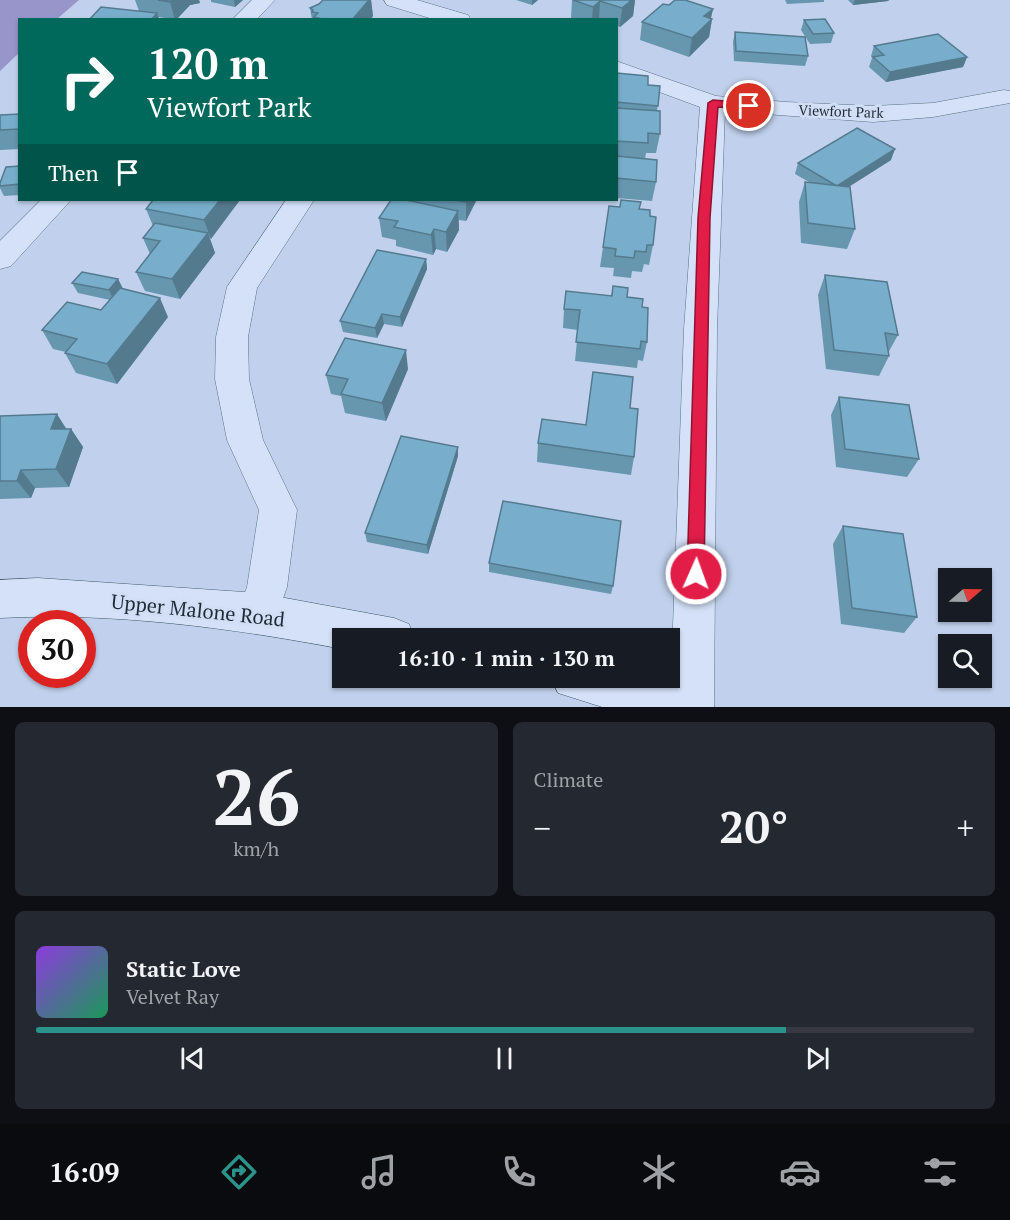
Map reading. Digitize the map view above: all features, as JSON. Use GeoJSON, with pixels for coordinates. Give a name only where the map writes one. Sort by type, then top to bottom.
{"type":"FeatureCollection","features":[{"type":"Feature","properties":{"kind":"street"},"geometry":{"type":"LineString","coordinates":[[245,18],[264,0]]}},
{"type":"Feature","properties":{"kind":"street"},"geometry":{"type":"LineString","coordinates":[[395,0],[434,16]]}},
{"type":"Feature","properties":{"kind":"street","name":"Viewfort Park"},"geometry":{"type":"LineString","coordinates":[[618,70],[713,103],[873,114],[933,110],[1004,97]]}},
{"type":"Feature","properties":{"kind":"street"},"geometry":{"type":"LineString","coordinates":[[613,688],[680,705],[705,195],[713,103]]}},
{"type":"Feature","properties":{"kind":"street"},"geometry":{"type":"LineString","coordinates":[[0,259],[56,201]]}},
{"type":"Feature","properties":{"kind":"street"},"geometry":{"type":"LineString","coordinates":[[258,613],[267,587],[278,510],[245,440],[232,379],[232,337],[242,287],[299,201]]}},
{"type":"Feature","properties":{"kind":"street","name":"Upper Malone Road"},"geometry":{"type":"LineString","coordinates":[[0,599],[38,597],[146,603],[258,613],[336,628]]}},
{"type":"Feature","properties":{"kind":"shaded area"},"geometry":{"type":"Polygon","coordinates":[[[0,0],[79,0],[58,18],[18,18],[18,54],[0,71],[0,0]]]}},
{"type":"Feature","properties":{"kind":"building"},"geometry":{"type":"Polygon","coordinates":[[[323,0],[369,0],[354,18],[314,17],[318,13],[312,12],[310,8],[323,0]]]}},
{"type":"Feature","properties":{"kind":"building"},"geometry":{"type":"Polygon","coordinates":[[[573,0],[632,0],[622,8],[600,1],[593,7],[573,0]]]}},
{"type":"Feature","properties":{"kind":"building"},"geometry":{"type":"Polygon","coordinates":[[[675,0],[685,0],[713,9],[704,16],[712,19],[692,38],[642,22],[663,4],[669,5],[675,0]]]}},
{"type":"Feature","properties":{"kind":"building"},"geometry":{"type":"Polygon","coordinates":[[[101,7],[157,13],[153,18],[91,18],[101,7]]]}},
{"type":"Feature","properties":{"kind":"building"},"geometry":{"type":"Polygon","coordinates":[[[825,19],[834,33],[813,34],[804,20],[825,19]]]}},
{"type":"Feature","properties":{"kind":"building"},"geometry":{"type":"Polygon","coordinates":[[[735,32],[805,37],[808,56],[736,51],[735,32]]]}},
{"type":"Feature","properties":{"kind":"building"},"geometry":{"type":"Polygon","coordinates":[[[938,34],[967,57],[890,72],[873,57],[884,55],[874,46],[938,34]]]}},
{"type":"Feature","properties":{"kind":"building"},"geometry":{"type":"Polygon","coordinates":[[[618,73],[648,76],[648,85],[660,86],[658,106],[618,102],[618,73]]]}},
{"type":"Feature","properties":{"kind":"building"},"geometry":{"type":"Polygon","coordinates":[[[618,108],[660,111],[660,134],[648,133],[648,143],[618,141],[618,108]]]}},
{"type":"Feature","properties":{"kind":"building"},"geometry":{"type":"Polygon","coordinates":[[[18,114],[18,129],[0,130],[0,115],[18,114]]]}},
{"type":"Feature","properties":{"kind":"building"},"geometry":{"type":"Polygon","coordinates":[[[857,128],[895,149],[837,186],[798,163],[857,128]]]}},
{"type":"Feature","properties":{"kind":"building"},"geometry":{"type":"Polygon","coordinates":[[[618,156],[657,160],[656,182],[618,178],[618,156]]]}},
{"type":"Feature","properties":{"kind":"building"},"geometry":{"type":"Polygon","coordinates":[[[18,166],[18,184],[0,186],[6,167],[18,166]]]}},
{"type":"Feature","properties":{"kind":"building"},"geometry":{"type":"Polygon","coordinates":[[[805,182],[850,187],[855,229],[808,223],[805,182]]]}},
{"type":"Feature","properties":{"kind":"building"},"geometry":{"type":"Polygon","coordinates":[[[621,200],[641,202],[639,209],[650,210],[650,216],[656,217],[653,245],[647,245],[646,252],[635,251],[634,258],[615,256],[616,249],[603,247],[609,206],[620,207],[621,200]]]}},
{"type":"Feature","properties":{"kind":"building"},"geometry":{"type":"Polygon","coordinates":[[[152,201],[219,201],[204,220],[146,209],[152,201]]]}},
{"type":"Feature","properties":{"kind":"building"},"geometry":{"type":"Polygon","coordinates":[[[390,201],[411,201],[458,211],[446,232],[434,229],[431,235],[394,227],[398,221],[379,218],[390,201]]]}},
{"type":"Feature","properties":{"kind":"building"},"geometry":{"type":"Polygon","coordinates":[[[155,223],[208,233],[172,279],[136,272],[160,241],[143,238],[155,223]]]}},
{"type":"Feature","properties":{"kind":"building"},"geometry":{"type":"Polygon","coordinates":[[[377,250],[426,259],[400,317],[382,314],[375,328],[340,321],[377,250]]]}},
{"type":"Feature","properties":{"kind":"building"},"geometry":{"type":"Polygon","coordinates":[[[82,272],[118,279],[109,290],[72,283],[82,272]]]}},
{"type":"Feature","properties":{"kind":"building"},"geometry":{"type":"Polygon","coordinates":[[[825,275],[887,282],[898,335],[885,333],[889,356],[834,350],[825,275]]]}},
{"type":"Feature","properties":{"kind":"building"},"geometry":{"type":"Polygon","coordinates":[[[613,286],[628,288],[627,297],[643,299],[642,307],[648,308],[647,342],[641,341],[640,349],[576,342],[580,310],[564,309],[566,291],[612,296],[613,286]]]}},
{"type":"Feature","properties":{"kind":"building"},"geometry":{"type":"Polygon","coordinates":[[[120,288],[160,298],[107,364],[65,353],[77,339],[42,330],[67,302],[101,310],[120,288]]]}},
{"type":"Feature","properties":{"kind":"building"},"geometry":{"type":"Polygon","coordinates":[[[345,338],[406,350],[382,403],[341,394],[348,379],[326,375],[345,338]]]}},
{"type":"Feature","properties":{"kind":"building"},"geometry":{"type":"Polygon","coordinates":[[[593,372],[633,377],[630,408],[638,409],[634,457],[538,443],[542,419],[586,425],[593,372]]]}},
{"type":"Feature","properties":{"kind":"building"},"geometry":{"type":"Polygon","coordinates":[[[839,397],[909,405],[919,459],[845,449],[839,397]]]}},
{"type":"Feature","properties":{"kind":"building"},"geometry":{"type":"Polygon","coordinates":[[[57,414],[51,429],[71,429],[56,469],[21,470],[17,481],[0,481],[0,416],[57,414]]]}},
{"type":"Feature","properties":{"kind":"building"},"geometry":{"type":"Polygon","coordinates":[[[401,436],[458,447],[427,545],[365,533],[401,436]]]}},
{"type":"Feature","properties":{"kind":"building"},"geometry":{"type":"Polygon","coordinates":[[[503,501],[621,521],[613,586],[489,563],[503,501]]]}},
{"type":"Feature","properties":{"kind":"building"},"geometry":{"type":"Polygon","coordinates":[[[843,526],[903,534],[917,617],[852,608],[843,526]]]}},
{"type":"Feature","properties":{"kind":"route"},"geometry":{"type":"LineString","coordinates":[[696,574],[704,218],[713,103],[749,106]]}}]}
